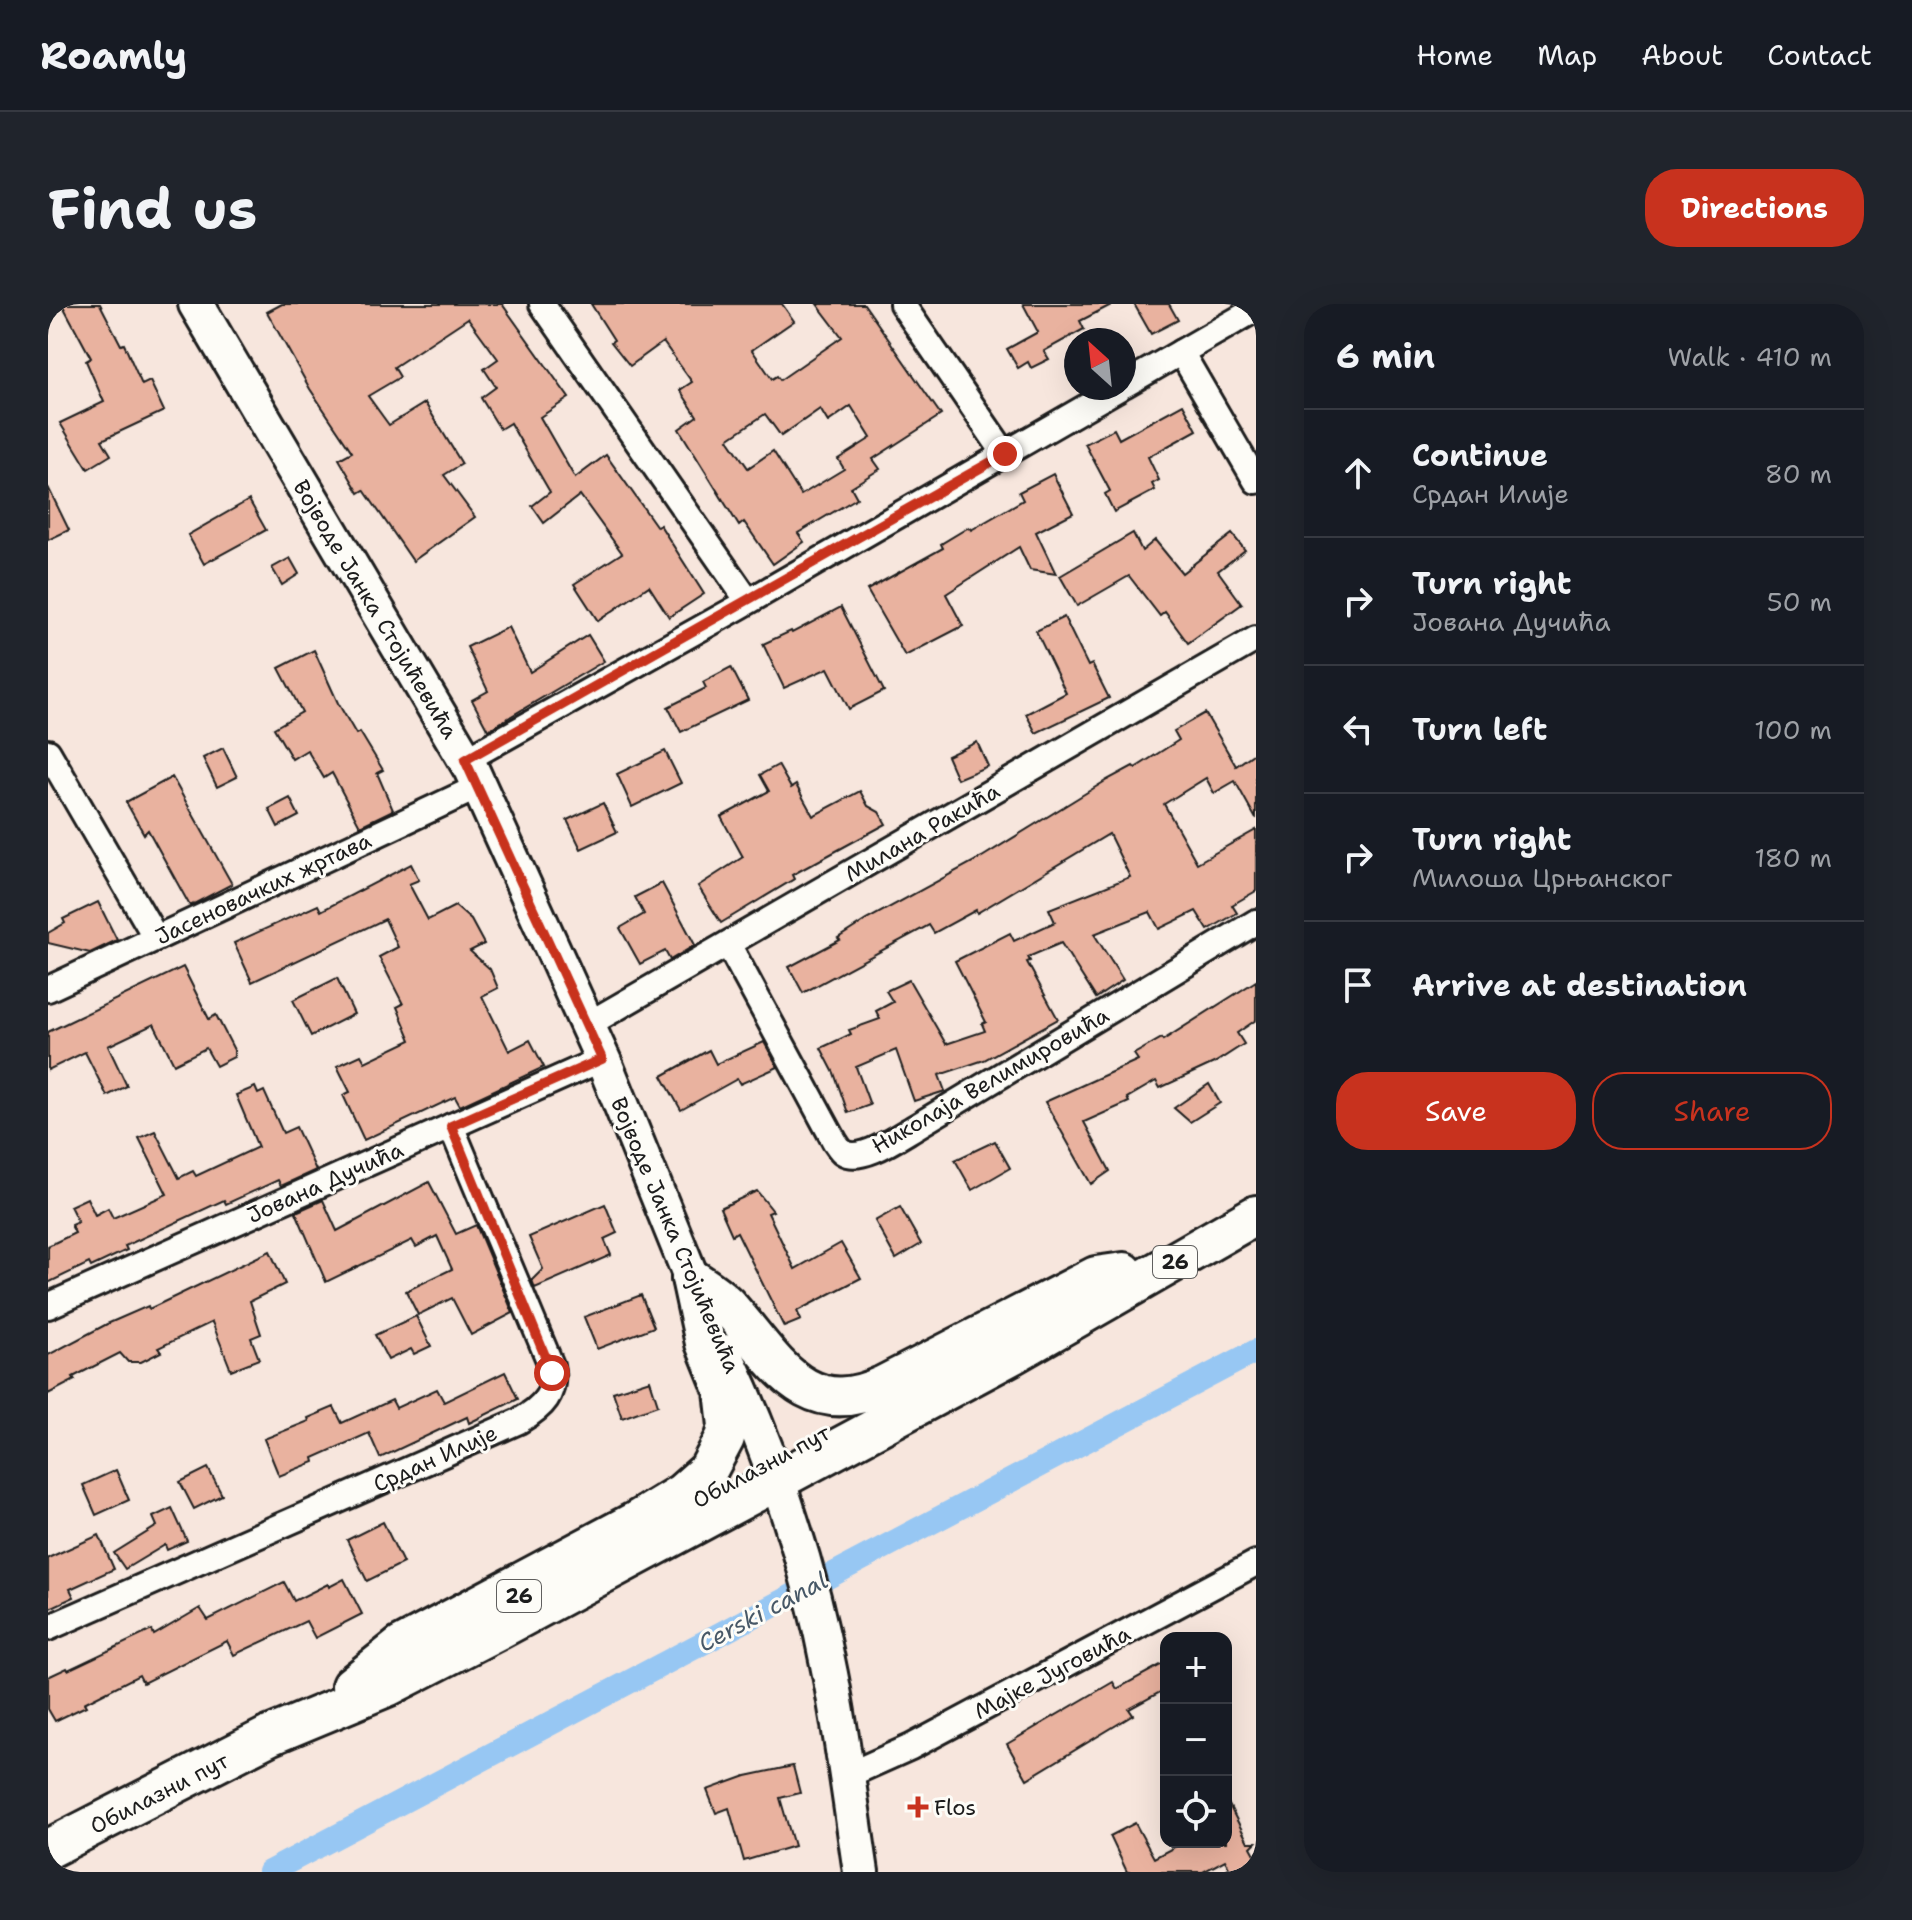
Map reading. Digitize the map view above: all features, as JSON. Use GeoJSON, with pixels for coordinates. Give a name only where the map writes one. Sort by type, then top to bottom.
{"type":"FeatureCollection","features":[{"type":"Feature","properties":{"kind":"main road","name":"Обилазни пут"},"geometry":{"type":"LineString","coordinates":[[48,1849],[269,1736],[315,1719],[422,1669],[1124,1272],[1256,1202]]}},
{"type":"Feature","properties":{"kind":"main road","name":"Обилазни пут"},"geometry":{"type":"LineString","coordinates":[[269,1736],[309,1709],[728,1482],[774,1472],[1012,1355],[1256,1215]]}},
{"type":"Feature","properties":{"kind":"main road"},"geometry":{"type":"LineString","coordinates":[[691,1278],[723,1300],[789,1378],[815,1393],[848,1397],[884,1385],[1096,1276],[1124,1272]]}},
{"type":"Feature","properties":{"kind":"main road"},"geometry":{"type":"LineString","coordinates":[[351,1686],[401,1646],[636,1521],[682,1493],[708,1470],[728,1426],[724,1390],[705,1343],[691,1278]]}},
{"type":"Feature","properties":{"kind":"street","name":"Војводе Јанка Стојићевића"},"geometry":{"type":"LineString","coordinates":[[196,304],[471,774],[602,1059],[774,1472],[802,1556],[830,1672],[861,1872]]}},
{"type":"Feature","properties":{"kind":"street"},"geometry":{"type":"LineString","coordinates":[[542,304],[748,601]]}},
{"type":"Feature","properties":{"kind":"street"},"geometry":{"type":"LineString","coordinates":[[902,304],[1005,454]]}},
{"type":"Feature","properties":{"kind":"street","name":"Јасеновачких жртава"},"geometry":{"type":"LineString","coordinates":[[1136,379],[1256,309]]}},
{"type":"Feature","properties":{"kind":"street"},"geometry":{"type":"LineString","coordinates":[[1181,352],[1256,481]]}},
{"type":"Feature","properties":{"kind":"street","name":"Јасеновачких жртава"},"geometry":{"type":"LineString","coordinates":[[48,989],[156,938],[471,774],[748,601],[1099,400]]}},
{"type":"Feature","properties":{"kind":"street","name":"Милана Ракића"},"geometry":{"type":"LineString","coordinates":[[587,1025],[1256,639]]}},
{"type":"Feature","properties":{"kind":"street"},"geometry":{"type":"LineString","coordinates":[[48,752],[156,938]]}},
{"type":"Feature","properties":{"kind":"street","name":"Николаја Велимировића"},"geometry":{"type":"LineString","coordinates":[[728,944],[835,1142],[843,1152],[855,1156],[905,1133],[1256,922]]}},
{"type":"Feature","properties":{"kind":"street","name":"Јована Дучића"},"geometry":{"type":"LineString","coordinates":[[48,1306],[602,1059]]}},
{"type":"Feature","properties":{"kind":"street","name":"Срдан Илије"},"geometry":{"type":"LineString","coordinates":[[48,1628],[519,1421],[542,1407],[551,1390],[551,1365],[451,1126]]}},
{"type":"Feature","properties":{"kind":"street","name":"Мајке Југовића"},"geometry":{"type":"LineString","coordinates":[[846,1776],[911,1747],[1256,1563]]}},
{"type":"Feature","properties":{"kind":"building"},"geometry":{"type":"Polygon","coordinates":[[[62,304],[100,304],[121,345],[124,344],[142,385],[150,381],[164,411],[102,440],[111,455],[88,469],[60,423],[104,402],[86,361],[91,358],[62,304]]]}},
{"type":"Feature","properties":{"kind":"building"},"geometry":{"type":"Polygon","coordinates":[[[282,304],[502,304],[569,398],[540,417],[575,478],[606,455],[657,527],[660,525],[704,594],[669,617],[649,586],[598,621],[574,584],[622,553],[580,495],[544,523],[532,506],[550,492],[510,423],[500,429],[481,398],[496,387],[484,369],[498,359],[468,318],[394,367],[400,377],[368,396],[389,425],[425,403],[462,464],[444,475],[475,517],[413,561],[364,490],[359,493],[339,459],[352,452],[310,389],[267,312],[282,304]]]}},
{"type":"Feature","properties":{"kind":"building"},"geometry":{"type":"Polygon","coordinates":[[[591,304],[782,304],[794,321],[752,350],[772,379],[777,376],[780,380],[842,337],[817,304],[864,304],[941,415],[873,459],[880,469],[851,487],[857,498],[798,533],[804,542],[773,564],[744,522],[739,526],[679,429],[697,416],[680,390],[692,382],[663,342],[630,366],[611,342],[614,340],[591,304]],[[851,406],[828,422],[820,409],[781,436],[765,414],[728,439],[748,468],[773,451],[801,495],[844,469],[838,459],[871,438],[851,406]]]}},
{"type":"Feature","properties":{"kind":"building"},"geometry":{"type":"Polygon","coordinates":[[[1023,304],[1113,304],[1080,321],[1084,328],[1064,328],[1064,340],[1044,351],[1049,359],[1031,368],[1028,362],[1018,368],[1007,349],[1038,332],[1023,304]]]}},
{"type":"Feature","properties":{"kind":"building"},"geometry":{"type":"Polygon","coordinates":[[[1134,304],[1169,304],[1178,320],[1151,334],[1134,304]]]}},
{"type":"Feature","properties":{"kind":"building"},"geometry":{"type":"Polygon","coordinates":[[[1183,404],[1197,430],[1148,457],[1159,480],[1152,484],[1155,490],[1114,512],[1105,494],[1110,491],[1085,444],[1114,429],[1119,439],[1183,404]]]}},
{"type":"Feature","properties":{"kind":"building"},"geometry":{"type":"Polygon","coordinates":[[[1053,474],[1073,513],[1036,532],[1056,574],[1030,570],[1019,547],[946,594],[963,626],[905,656],[867,590],[943,548],[941,544],[969,527],[971,530],[1023,500],[1019,492],[1053,474]]]}},
{"type":"Feature","properties":{"kind":"building"},"geometry":{"type":"Polygon","coordinates":[[[48,487],[69,530],[48,540],[48,487]]]}},
{"type":"Feature","properties":{"kind":"building"},"geometry":{"type":"Polygon","coordinates":[[[249,500],[266,530],[204,564],[188,535],[249,500]]]}},
{"type":"Feature","properties":{"kind":"building"},"geometry":{"type":"Polygon","coordinates":[[[1133,533],[1142,551],[1155,540],[1182,573],[1232,534],[1245,550],[1218,571],[1242,604],[1188,643],[1165,612],[1160,616],[1129,576],[1077,606],[1060,576],[1133,533]]]}},
{"type":"Feature","properties":{"kind":"building"},"geometry":{"type":"Polygon","coordinates":[[[290,558],[299,574],[282,585],[272,568],[290,558]]]}},
{"type":"Feature","properties":{"kind":"building"},"geometry":{"type":"Polygon","coordinates":[[[841,607],[884,691],[849,709],[828,668],[784,688],[763,644],[792,633],[841,607]]]}},
{"type":"Feature","properties":{"kind":"building"},"geometry":{"type":"Polygon","coordinates":[[[1064,617],[1088,666],[1092,664],[1109,698],[1036,733],[1026,714],[1066,693],[1036,631],[1064,617]]]}},
{"type":"Feature","properties":{"kind":"building"},"geometry":{"type":"Polygon","coordinates":[[[508,627],[530,672],[588,635],[604,661],[488,730],[472,700],[488,691],[467,647],[508,627]]]}},
{"type":"Feature","properties":{"kind":"building"},"geometry":{"type":"Polygon","coordinates":[[[314,650],[338,703],[383,770],[377,773],[393,810],[360,826],[332,773],[324,778],[307,750],[292,759],[274,728],[302,712],[279,668],[314,650]]]}},
{"type":"Feature","properties":{"kind":"building"},"geometry":{"type":"Polygon","coordinates":[[[731,667],[748,700],[681,732],[668,707],[706,688],[703,682],[731,667]]]}},
{"type":"Feature","properties":{"kind":"building"},"geometry":{"type":"Polygon","coordinates":[[[1205,713],[1236,766],[1256,752],[1256,819],[1235,781],[1214,793],[1206,778],[1164,804],[1197,863],[1256,830],[1256,891],[1232,905],[1237,913],[1208,930],[1196,911],[1159,929],[1150,912],[1094,934],[1123,980],[1096,998],[1061,943],[1028,957],[1030,961],[1027,962],[1058,1019],[984,1060],[939,1075],[945,1091],[914,1101],[896,1050],[856,1067],[870,1105],[848,1113],[834,1073],[821,1048],[851,1034],[849,1030],[880,1019],[876,1011],[893,1002],[886,991],[909,980],[946,1044],[985,1031],[982,1024],[986,1022],[955,961],[1010,933],[1014,941],[1055,922],[1049,909],[1130,877],[1109,834],[977,913],[976,910],[934,933],[929,925],[803,993],[789,967],[840,940],[838,938],[866,920],[982,857],[1107,780],[1133,766],[1135,768],[1179,740],[1174,731],[1205,713]]]}},
{"type":"Feature","properties":{"kind":"building"},"geometry":{"type":"Polygon","coordinates":[[[977,742],[988,766],[957,779],[947,756],[977,742]]]}},
{"type":"Feature","properties":{"kind":"building"},"geometry":{"type":"Polygon","coordinates":[[[223,748],[237,777],[217,787],[203,758],[223,748]]]}},
{"type":"Feature","properties":{"kind":"building"},"geometry":{"type":"Polygon","coordinates":[[[665,751],[681,783],[632,807],[617,774],[665,751]]]}},
{"type":"Feature","properties":{"kind":"building"},"geometry":{"type":"Polygon","coordinates":[[[778,765],[791,788],[796,785],[813,816],[860,791],[868,806],[879,812],[886,824],[792,875],[794,879],[721,923],[698,886],[743,857],[721,817],[769,791],[760,775],[778,765]]]}},
{"type":"Feature","properties":{"kind":"building"},"geometry":{"type":"Polygon","coordinates":[[[172,777],[232,884],[190,906],[148,830],[144,834],[126,802],[172,777]]]}},
{"type":"Feature","properties":{"kind":"building"},"geometry":{"type":"Polygon","coordinates":[[[290,798],[299,816],[278,827],[269,809],[290,798]]]}},
{"type":"Feature","properties":{"kind":"building"},"geometry":{"type":"Polygon","coordinates":[[[603,803],[617,832],[581,849],[567,820],[603,803]]]}},
{"type":"Feature","properties":{"kind":"building"},"geometry":{"type":"Polygon","coordinates":[[[411,864],[419,880],[409,884],[428,920],[455,906],[471,920],[484,944],[470,951],[490,969],[498,988],[482,996],[509,1051],[530,1040],[544,1067],[460,1106],[455,1097],[364,1140],[343,1095],[350,1092],[337,1066],[361,1055],[365,1062],[411,1040],[397,1007],[403,1004],[379,957],[398,947],[385,919],[252,982],[234,943],[318,905],[321,911],[411,864]]]}},
{"type":"Feature","properties":{"kind":"building"},"geometry":{"type":"Polygon","coordinates":[[[662,883],[695,945],[670,960],[665,951],[640,964],[620,928],[644,914],[635,897],[662,883]]]}},
{"type":"Feature","properties":{"kind":"building"},"geometry":{"type":"Polygon","coordinates":[[[98,902],[117,940],[90,953],[48,943],[48,933],[65,923],[63,919],[98,902]]]}},
{"type":"Feature","properties":{"kind":"building"},"geometry":{"type":"Polygon","coordinates":[[[183,967],[209,1019],[216,1015],[234,1050],[234,1057],[216,1066],[206,1048],[174,1064],[154,1024],[108,1046],[127,1086],[107,1096],[85,1052],[48,1070],[48,1032],[183,967]]]}},
{"type":"Feature","properties":{"kind":"building"},"geometry":{"type":"Polygon","coordinates":[[[337,978],[354,1014],[311,1036],[293,1000],[337,978]]]}},
{"type":"Feature","properties":{"kind":"building"},"geometry":{"type":"Polygon","coordinates":[[[1256,981],[1256,1020],[1237,1033],[1244,1044],[1216,1062],[1160,1088],[1156,1081],[1127,1098],[1129,1102],[1084,1122],[1110,1171],[1091,1184],[1045,1102],[1138,1060],[1134,1054],[1163,1040],[1256,981]]]}},
{"type":"Feature","properties":{"kind":"building"},"geometry":{"type":"Polygon","coordinates":[[[764,1042],[778,1067],[740,1084],[737,1079],[681,1110],[662,1076],[709,1050],[716,1064],[764,1042]]]}},
{"type":"Feature","properties":{"kind":"building"},"geometry":{"type":"Polygon","coordinates":[[[1209,1084],[1220,1103],[1190,1122],[1174,1108],[1209,1084]]]}},
{"type":"Feature","properties":{"kind":"building"},"geometry":{"type":"Polygon","coordinates":[[[255,1087],[258,1094],[264,1091],[283,1133],[296,1127],[316,1170],[281,1186],[278,1180],[226,1204],[224,1200],[125,1246],[127,1250],[91,1267],[89,1263],[48,1283],[48,1246],[75,1233],[71,1225],[78,1222],[70,1206],[87,1198],[95,1215],[108,1208],[113,1218],[167,1194],[139,1138],[155,1131],[179,1178],[193,1171],[196,1176],[258,1147],[236,1095],[255,1087]]]}},
{"type":"Feature","properties":{"kind":"building"},"geometry":{"type":"Polygon","coordinates":[[[995,1141],[1010,1168],[972,1190],[955,1160],[995,1141]]]}},
{"type":"Feature","properties":{"kind":"building"},"geometry":{"type":"Polygon","coordinates":[[[429,1182],[456,1234],[476,1225],[513,1313],[471,1335],[452,1298],[418,1315],[406,1291],[452,1269],[437,1236],[416,1247],[412,1240],[326,1282],[296,1212],[323,1200],[337,1231],[429,1182]]]}},
{"type":"Feature","properties":{"kind":"building"},"geometry":{"type":"Polygon","coordinates":[[[757,1191],[773,1211],[768,1213],[795,1269],[841,1243],[861,1278],[797,1311],[801,1320],[784,1327],[737,1232],[732,1235],[720,1208],[757,1191]]]}},
{"type":"Feature","properties":{"kind":"building"},"geometry":{"type":"Polygon","coordinates":[[[605,1204],[617,1233],[604,1239],[611,1255],[535,1288],[532,1280],[543,1269],[529,1237],[605,1204]]]}},
{"type":"Feature","properties":{"kind":"building"},"geometry":{"type":"Polygon","coordinates":[[[900,1207],[921,1244],[896,1259],[875,1221],[900,1207]]]}},
{"type":"Feature","properties":{"kind":"building"},"geometry":{"type":"Polygon","coordinates":[[[270,1251],[285,1284],[250,1301],[261,1334],[251,1338],[259,1359],[231,1370],[212,1322],[158,1348],[161,1352],[141,1362],[128,1362],[120,1353],[73,1377],[75,1380],[48,1394],[48,1355],[107,1324],[148,1306],[149,1309],[270,1251]]]}},
{"type":"Feature","properties":{"kind":"building"},"geometry":{"type":"Polygon","coordinates":[[[641,1295],[654,1327],[597,1349],[584,1317],[641,1295]]]}},
{"type":"Feature","properties":{"kind":"building"},"geometry":{"type":"Polygon","coordinates":[[[416,1316],[431,1346],[414,1354],[411,1349],[388,1360],[375,1335],[416,1316]]]}},
{"type":"Feature","properties":{"kind":"building"},"geometry":{"type":"Polygon","coordinates":[[[505,1372],[518,1399],[469,1423],[467,1417],[380,1458],[369,1433],[313,1458],[314,1462],[279,1476],[264,1439],[334,1407],[342,1423],[392,1400],[396,1408],[437,1389],[444,1402],[505,1372]]]}},
{"type":"Feature","properties":{"kind":"building"},"geometry":{"type":"Polygon","coordinates":[[[650,1380],[658,1405],[622,1418],[613,1392],[650,1380]]]}},
{"type":"Feature","properties":{"kind":"building"},"geometry":{"type":"Polygon","coordinates":[[[208,1468],[222,1495],[194,1509],[180,1482],[208,1468]]]}},
{"type":"Feature","properties":{"kind":"building"},"geometry":{"type":"Polygon","coordinates":[[[116,1470],[129,1500],[96,1515],[83,1485],[116,1470]]]}},
{"type":"Feature","properties":{"kind":"building"},"geometry":{"type":"Polygon","coordinates":[[[172,1508],[187,1541],[167,1550],[165,1545],[125,1569],[114,1553],[157,1526],[153,1517],[172,1508]]]}},
{"type":"Feature","properties":{"kind":"building"},"geometry":{"type":"Polygon","coordinates":[[[383,1522],[403,1563],[367,1581],[347,1540],[383,1522]]]}},
{"type":"Feature","properties":{"kind":"building"},"geometry":{"type":"Polygon","coordinates":[[[99,1535],[114,1569],[70,1589],[74,1597],[48,1609],[48,1558],[99,1535]]]}},
{"type":"Feature","properties":{"kind":"building"},"geometry":{"type":"Polygon","coordinates":[[[344,1579],[362,1614],[315,1638],[306,1621],[234,1655],[227,1641],[143,1683],[139,1675],[55,1721],[48,1709],[48,1677],[152,1630],[154,1635],[200,1608],[208,1620],[284,1582],[294,1601],[344,1579]]]}},
{"type":"Feature","properties":{"kind":"building"},"geometry":{"type":"Polygon","coordinates":[[[1160,1665],[1160,1692],[1129,1709],[1133,1715],[1027,1779],[1007,1744],[1113,1682],[1117,1689],[1160,1665]]]}},
{"type":"Feature","properties":{"kind":"building"},"geometry":{"type":"Polygon","coordinates":[[[793,1766],[800,1793],[780,1798],[794,1846],[744,1861],[729,1808],[716,1813],[707,1790],[746,1776],[793,1766]]]}},
{"type":"Feature","properties":{"kind":"building"},"geometry":{"type":"Polygon","coordinates":[[[1232,1811],[1248,1842],[1256,1842],[1251,1847],[1256,1856],[1256,1866],[1245,1872],[1231,1872],[1225,1860],[1203,1872],[1127,1872],[1110,1836],[1135,1823],[1154,1858],[1173,1848],[1232,1848],[1232,1811]]]}},
{"type":"Feature","properties":{"kind":"waterway","name":"Cerski canal"},"geometry":{"type":"LineString","coordinates":[[269,1872],[1256,1351]]}},
{"type":"Feature","properties":{"kind":"place","name":"Flos"},"geometry":{"type":"Point","coordinates":[918,1807]}},
{"type":"Feature","properties":{"kind":"route"},"geometry":{"type":"LineString","coordinates":[[552,1373],[451,1126],[602,1059],[465,760],[1005,454]]}}]}
